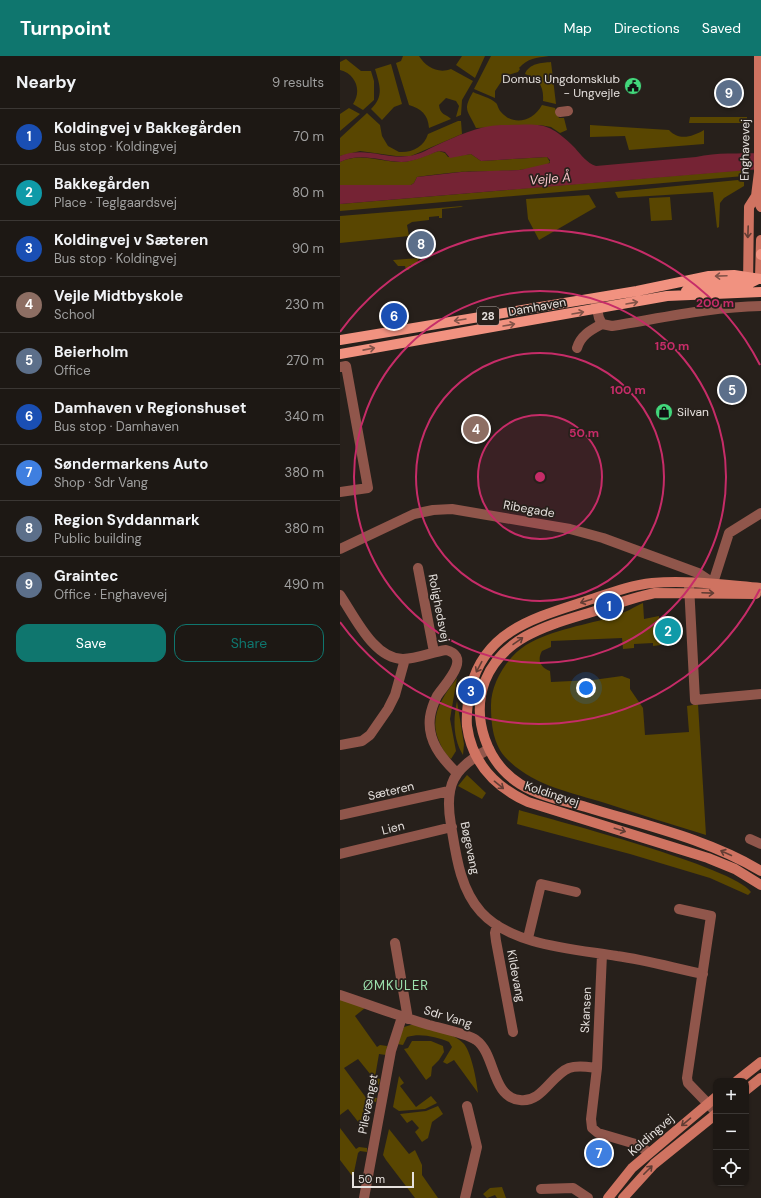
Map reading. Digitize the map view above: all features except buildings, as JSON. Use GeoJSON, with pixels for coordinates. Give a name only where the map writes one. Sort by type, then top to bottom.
{"type":"FeatureCollection","features":[{"type":"Feature","properties":{"kind":"main road","name":"Enghavevej"},"geometry":{"type":"LineString","coordinates":[[748,284],[749,207],[756,196],[759,172],[759,56]]}},
{"type":"Feature","properties":{"kind":"main road","name":"Enghavevej"},"geometry":{"type":"LineString","coordinates":[[756,196],[761,207]]}},
{"type":"Feature","properties":{"kind":"main road"},"geometry":{"type":"LineString","coordinates":[[760,278],[761,240]]}},
{"type":"Feature","properties":{"kind":"main road","name":"Damhaven"},"geometry":{"type":"LineString","coordinates":[[340,340],[595,298],[709,276],[748,284],[761,292]]}},
{"type":"Feature","properties":{"kind":"main road","name":"Damhaven"},"geometry":{"type":"LineString","coordinates":[[340,354],[667,296],[748,284],[760,278]]}},
{"type":"Feature","properties":{"kind":"main road","name":"Koldingvej"},"geometry":{"type":"LineString","coordinates":[[761,594],[650,583],[621,590],[540,616],[504,635],[479,665],[474,676],[469,698],[467,722],[468,734],[476,756],[494,780],[514,795],[528,802],[708,858],[735,869],[761,885]]}},
{"type":"Feature","properties":{"kind":"main road","name":"Koldingvej"},"geometry":{"type":"LineString","coordinates":[[761,588],[713,583],[688,587],[641,596],[545,627],[525,636],[508,648],[495,662],[485,681],[480,698],[480,717],[483,735],[489,750],[507,774],[531,790],[696,841],[724,852],[761,871]]}},
{"type":"Feature","properties":{"kind":"main road"},"geometry":{"type":"LineString","coordinates":[[741,1078],[761,1062]]}},
{"type":"Feature","properties":{"kind":"main road"},"geometry":{"type":"LineString","coordinates":[[749,1088],[761,1078]]}},
{"type":"Feature","properties":{"kind":"main road","name":"Koldingvej"},"geometry":{"type":"LineString","coordinates":[[608,1198],[632,1168],[712,1100]]}},
{"type":"Feature","properties":{"kind":"main road","name":"Koldingvej"},"geometry":{"type":"LineString","coordinates":[[623,1198],[654,1164],[715,1114]]}},
{"type":"Feature","properties":{"kind":"street"},"geometry":{"type":"LineString","coordinates":[[595,298],[599,318],[602,324]]}},
{"type":"Feature","properties":{"kind":"street"},"geometry":{"type":"LineString","coordinates":[[578,348],[579,342],[588,331],[602,324],[612,326],[706,310],[761,306]]}},
{"type":"Feature","properties":{"kind":"street"},"geometry":{"type":"LineString","coordinates":[[340,367],[346,366],[368,488],[340,492]]}},
{"type":"Feature","properties":{"kind":"street","name":"Ribegade"},"geometry":{"type":"LineString","coordinates":[[340,549],[414,514],[433,510],[452,509],[570,529],[603,538],[698,573],[713,583]]}},
{"type":"Feature","properties":{"kind":"street"},"geometry":{"type":"LineString","coordinates":[[713,583],[729,533],[761,513]]}},
{"type":"Feature","properties":{"kind":"street","name":"Rolighedsvej"},"geometry":{"type":"LineString","coordinates":[[418,568],[434,652]]}},
{"type":"Feature","properties":{"kind":"street"},"geometry":{"type":"LineString","coordinates":[[688,587],[695,700],[761,694]]}},
{"type":"Feature","properties":{"kind":"street"},"geometry":{"type":"LineString","coordinates":[[340,595],[375,646],[385,654],[396,659],[405,659],[434,652],[446,650],[452,651],[457,659],[455,671],[437,697],[430,717],[433,741],[437,751],[457,773]]}},
{"type":"Feature","properties":{"kind":"street"},"geometry":{"type":"LineString","coordinates":[[340,745],[362,741],[370,735],[388,709],[395,695],[405,659]]}},
{"type":"Feature","properties":{"kind":"street","name":"Bøgevang"},"geometry":{"type":"LineString","coordinates":[[489,750],[476,756],[457,773],[449,791],[448,809],[461,874],[468,893],[481,912],[497,925],[528,938],[558,947],[703,974]]}},
{"type":"Feature","properties":{"kind":"street","name":"Sæteren"},"geometry":{"type":"LineString","coordinates":[[340,815],[449,791]]}},
{"type":"Feature","properties":{"kind":"street","name":"Lien"},"geometry":{"type":"LineString","coordinates":[[340,854],[452,827]]}},
{"type":"Feature","properties":{"kind":"street"},"geometry":{"type":"LineString","coordinates":[[750,839],[761,844]]}},
{"type":"Feature","properties":{"kind":"street"},"geometry":{"type":"LineString","coordinates":[[528,938],[541,884],[576,892]]}},
{"type":"Feature","properties":{"kind":"street"},"geometry":{"type":"LineString","coordinates":[[679,909],[711,916],[686,1078],[688,1083],[712,1100]]}},
{"type":"Feature","properties":{"kind":"street","name":"Kildevang"},"geometry":{"type":"LineString","coordinates":[[497,925],[496,942],[513,1032]]}},
{"type":"Feature","properties":{"kind":"street","name":"Sdr Vang"},"geometry":{"type":"LineString","coordinates":[[395,943],[405,1018]]}},
{"type":"Feature","properties":{"kind":"street","name":"Skansen"},"geometry":{"type":"LineString","coordinates":[[597,1068],[602,954]]}},
{"type":"Feature","properties":{"kind":"street","name":"Sdr Vang"},"geometry":{"type":"LineString","coordinates":[[340,995],[405,1018],[475,1039],[484,1047],[502,1090],[510,1097],[520,1100],[530,1100],[539,1094],[560,1073],[570,1068],[579,1066],[597,1068]]}},
{"type":"Feature","properties":{"kind":"street","name":"Pilevænget"},"geometry":{"type":"LineString","coordinates":[[364,1198],[391,1051],[405,1018]]}},
{"type":"Feature","properties":{"kind":"street"},"geometry":{"type":"LineString","coordinates":[[597,1068],[590,1119],[592,1128],[598,1133],[639,1145],[649,1153]]}},
{"type":"Feature","properties":{"kind":"street"},"geometry":{"type":"LineString","coordinates":[[465,1198],[477,1147],[467,1106]]}},
{"type":"Feature","properties":{"kind":"street"},"geometry":{"type":"LineString","coordinates":[[541,1189],[573,1188],[588,1198]]}},
{"type":"Feature","properties":{"kind":"shaded area"},"geometry":{"type":"Polygon","coordinates":[[[403,56],[419,56],[425,63],[437,70],[442,71],[451,69],[473,81],[462,100],[461,115],[456,117],[459,106],[456,101],[446,98],[439,105],[442,113],[451,119],[429,128],[427,119],[423,113],[417,108],[409,105],[396,63],[401,61],[403,56]]]}},
{"type":"Feature","properties":{"kind":"shaded area"},"geometry":{"type":"Polygon","coordinates":[[[462,56],[485,56],[475,78],[456,65],[462,56]]]}},
{"type":"Feature","properties":{"kind":"shaded area"},"geometry":{"type":"Polygon","coordinates":[[[491,56],[549,56],[529,60],[519,68],[520,69],[518,72],[505,76],[495,91],[495,98],[474,89],[491,56]]]}},
{"type":"Feature","properties":{"kind":"shaded area"},"geometry":{"type":"Polygon","coordinates":[[[346,59],[361,71],[371,71],[374,81],[374,100],[363,110],[353,104],[357,94],[354,79],[346,72],[340,70],[340,62],[346,59]]]}},
{"type":"Feature","properties":{"kind":"shaded area"},"geometry":{"type":"Polygon","coordinates":[[[551,62],[556,104],[543,101],[543,91],[540,84],[534,78],[525,74],[529,68],[533,66],[540,63],[551,62]]]}},
{"type":"Feature","properties":{"kind":"shaded area"},"geometry":{"type":"Polygon","coordinates":[[[391,64],[402,104],[394,107],[382,120],[371,109],[378,100],[380,90],[375,69],[391,64]]]}},
{"type":"Feature","properties":{"kind":"shaded area"},"geometry":{"type":"Polygon","coordinates":[[[473,92],[494,101],[506,117],[517,121],[534,115],[542,105],[555,108],[559,118],[564,118],[567,130],[560,133],[551,127],[540,125],[476,128],[467,110],[468,103],[473,92]]]}},
{"type":"Feature","properties":{"kind":"shaded area"},"geometry":{"type":"Polygon","coordinates":[[[349,108],[360,114],[340,131],[340,114],[349,108]]]}},
{"type":"Feature","properties":{"kind":"shaded area"},"geometry":{"type":"Polygon","coordinates":[[[367,113],[380,125],[382,136],[388,146],[399,152],[417,148],[424,142],[428,134],[458,121],[461,121],[462,134],[411,156],[396,156],[360,151],[340,156],[340,138],[367,113]]]}},
{"type":"Feature","properties":{"kind":"shaded area"},"geometry":{"type":"Polygon","coordinates":[[[690,117],[747,117],[747,123],[689,123],[690,117]]]}},
{"type":"Feature","properties":{"kind":"shaded area"},"geometry":{"type":"Polygon","coordinates":[[[590,125],[669,130],[681,137],[690,136],[704,130],[704,144],[629,150],[625,136],[590,137],[590,125]]]}},
{"type":"Feature","properties":{"kind":"shaded area"},"geometry":{"type":"Polygon","coordinates":[[[439,151],[445,153],[448,157],[471,154],[481,161],[547,157],[550,162],[544,166],[522,170],[443,173],[417,177],[411,185],[340,185],[340,162],[348,159],[370,158],[393,162],[406,162],[439,151]]]}},
{"type":"Feature","properties":{"kind":"shaded area"},"geometry":{"type":"Polygon","coordinates":[[[743,170],[744,176],[340,211],[340,204],[743,170]]]}},
{"type":"Feature","properties":{"kind":"shaded area"},"geometry":{"type":"Polygon","coordinates":[[[738,180],[744,182],[744,186],[724,198],[720,203],[719,227],[717,228],[713,192],[618,198],[615,192],[738,180]]]}},
{"type":"Feature","properties":{"kind":"shaded area"},"geometry":{"type":"Polygon","coordinates":[[[589,195],[596,207],[539,240],[528,219],[526,199],[589,195]]]}},
{"type":"Feature","properties":{"kind":"shaded area"},"geometry":{"type":"Polygon","coordinates":[[[670,197],[672,220],[651,221],[649,198],[670,197]]]}},
{"type":"Feature","properties":{"kind":"shaded area"},"geometry":{"type":"Polygon","coordinates":[[[463,206],[442,209],[442,218],[439,218],[439,216],[429,217],[429,220],[412,222],[407,225],[409,236],[340,243],[340,216],[463,206]]]}},
{"type":"Feature","properties":{"kind":"shaded area"},"geometry":{"type":"Polygon","coordinates":[[[419,258],[416,265],[410,265],[409,270],[406,270],[405,266],[398,266],[393,260],[419,258]]]}},
{"type":"Feature","properties":{"kind":"shaded area"},"geometry":{"type":"Polygon","coordinates":[[[643,603],[644,619],[659,616],[661,645],[653,646],[653,643],[634,644],[634,648],[623,649],[622,638],[551,641],[551,647],[542,651],[540,654],[540,663],[550,671],[551,682],[593,680],[622,676],[630,679],[630,689],[643,708],[645,735],[689,732],[687,706],[698,704],[706,835],[541,782],[529,776],[507,759],[502,753],[494,734],[491,705],[494,688],[501,671],[519,650],[547,635],[615,616],[643,603]]]}},
{"type":"Feature","properties":{"kind":"shaded area"},"geometry":{"type":"Polygon","coordinates":[[[457,678],[450,719],[456,751],[451,759],[445,753],[440,744],[435,724],[436,715],[442,700],[457,678]]]}},
{"type":"Feature","properties":{"kind":"shaded area"},"geometry":{"type":"Polygon","coordinates":[[[457,701],[464,744],[463,755],[457,742],[455,729],[457,701]]]}},
{"type":"Feature","properties":{"kind":"shaded area"},"geometry":{"type":"Polygon","coordinates":[[[467,775],[486,793],[482,799],[458,786],[467,775]]]}},
{"type":"Feature","properties":{"kind":"shaded area"},"geometry":{"type":"Polygon","coordinates":[[[519,810],[605,834],[680,858],[713,870],[738,882],[751,892],[748,895],[710,878],[630,854],[517,824],[519,810]]]}},
{"type":"Feature","properties":{"kind":"shaded area"},"geometry":{"type":"Polygon","coordinates":[[[340,995],[365,1008],[355,1016],[377,1047],[380,1045],[387,1046],[386,1055],[379,1054],[375,1077],[380,1079],[379,1085],[358,1059],[344,1068],[367,1099],[370,1097],[377,1098],[376,1102],[369,1101],[368,1103],[363,1128],[348,1109],[340,1115],[340,995]]]}},
{"type":"Feature","properties":{"kind":"shaded area"},"geometry":{"type":"Polygon","coordinates":[[[414,1024],[446,1033],[463,1043],[469,1052],[478,1093],[454,1060],[447,1064],[443,1062],[452,1047],[449,1042],[434,1037],[418,1035],[407,1037],[403,1045],[397,1044],[404,1027],[414,1024]]]}},
{"type":"Feature","properties":{"kind":"shaded area"},"geometry":{"type":"Polygon","coordinates":[[[412,1041],[431,1041],[443,1046],[444,1052],[432,1067],[431,1076],[426,1080],[404,1049],[408,1048],[412,1041]]]}},
{"type":"Feature","properties":{"kind":"shaded area"},"geometry":{"type":"Polygon","coordinates":[[[399,1076],[404,1083],[400,1086],[416,1107],[431,1096],[437,1103],[425,1109],[399,1111],[393,1107],[399,1076]]]}},
{"type":"Feature","properties":{"kind":"shaded area"},"geometry":{"type":"Polygon","coordinates":[[[438,1106],[443,1114],[432,1122],[428,1138],[422,1142],[415,1132],[419,1128],[412,1120],[407,1123],[400,1114],[426,1111],[438,1106]]]}},
{"type":"Feature","properties":{"kind":"shaded area"},"geometry":{"type":"Polygon","coordinates":[[[340,1128],[356,1149],[359,1147],[367,1148],[367,1152],[360,1151],[358,1153],[353,1177],[340,1160],[340,1128]]]}},
{"type":"Feature","properties":{"kind":"shaded area"},"geometry":{"type":"Polygon","coordinates":[[[389,1129],[409,1154],[415,1150],[422,1165],[422,1175],[438,1198],[415,1198],[386,1160],[383,1155],[389,1129]]]}},
{"type":"Feature","properties":{"kind":"shaded area"},"geometry":{"type":"Polygon","coordinates":[[[502,1187],[506,1198],[497,1198],[495,1195],[487,1198],[483,1194],[490,1188],[502,1187]]]}},
{"type":"Feature","properties":{"kind":"water","name":"Vejle Å"},"geometry":{"type":"Polygon","coordinates":[[[501,125],[534,125],[549,128],[557,132],[587,161],[596,166],[696,157],[712,154],[761,153],[761,169],[340,204],[340,185],[411,185],[417,177],[461,172],[520,170],[550,163],[550,160],[547,157],[481,161],[471,154],[450,158],[445,152],[439,151],[416,160],[406,162],[363,157],[348,159],[340,162],[340,156],[358,152],[391,156],[412,155],[467,132],[484,127],[501,125]]]}},
{"type":"Feature","properties":{"kind":"place","name":"Domus Ungdomsklub - Ungvejle"},"geometry":{"type":"Point","coordinates":[633,86]}},
{"type":"Feature","properties":{"kind":"place","name":"Graintec"},"geometry":{"type":"Point","coordinates":[729,93]}},
{"type":"Feature","properties":{"kind":"place","name":"Region Syddanmark"},"geometry":{"type":"Point","coordinates":[421,244]}},
{"type":"Feature","properties":{"kind":"place","name":"Damhaven v Regionshuset"},"geometry":{"type":"Point","coordinates":[394,316]}},
{"type":"Feature","properties":{"kind":"place","name":"Beierholm"},"geometry":{"type":"Point","coordinates":[732,390]}},
{"type":"Feature","properties":{"kind":"place","name":"Silvan"},"geometry":{"type":"Point","coordinates":[664,412]}},
{"type":"Feature","properties":{"kind":"place","name":"Vejle Midtbyskole"},"geometry":{"type":"Point","coordinates":[476,429]}},
{"type":"Feature","properties":{"kind":"place","name":"Koldingvej v Bakkegården"},"geometry":{"type":"Point","coordinates":[609,606]}},
{"type":"Feature","properties":{"kind":"place","name":"Bakkegården"},"geometry":{"type":"Point","coordinates":[668,631]}},
{"type":"Feature","properties":{"kind":"place","name":"Koldingvej v Sæteren"},"geometry":{"type":"Point","coordinates":[471,691]}},
{"type":"Feature","properties":{"kind":"place","name":"Søndermarkens Auto"},"geometry":{"type":"Point","coordinates":[599,1153]}},
{"type":"Feature","properties":{"kind":"district","name":"ØMKULER"},"geometry":{"type":"Point","coordinates":[396,985]}}]}
